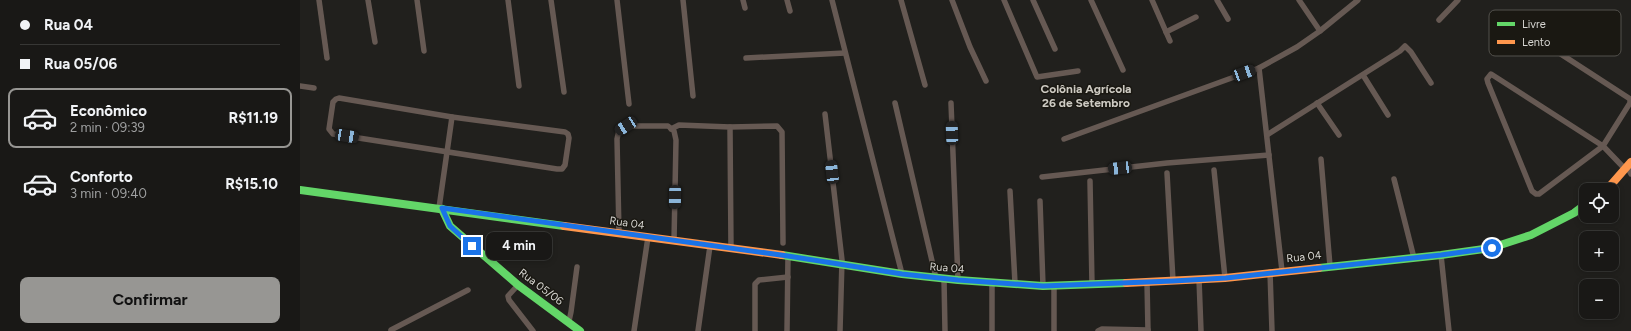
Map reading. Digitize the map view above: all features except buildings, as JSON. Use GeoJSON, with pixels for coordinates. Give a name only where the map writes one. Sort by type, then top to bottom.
{"type":"FeatureCollection","features":[{"type":"Feature","properties":{"kind":"street"},"geometry":{"type":"LineString","coordinates":[[319,0],[327,58]]}},
{"type":"Feature","properties":{"kind":"street"},"geometry":{"type":"LineString","coordinates":[[368,0],[375,42]]}},
{"type":"Feature","properties":{"kind":"street"},"geometry":{"type":"LineString","coordinates":[[417,0],[424,51]]}},
{"type":"Feature","properties":{"kind":"street"},"geometry":{"type":"LineString","coordinates":[[508,0],[519,86]]}},
{"type":"Feature","properties":{"kind":"street"},"geometry":{"type":"LineString","coordinates":[[551,0],[564,92]]}},
{"type":"Feature","properties":{"kind":"street"},"geometry":{"type":"LineString","coordinates":[[616,0],[629,104]]}},
{"type":"Feature","properties":{"kind":"street"},"geometry":{"type":"LineString","coordinates":[[683,0],[692,96]]}},
{"type":"Feature","properties":{"kind":"street"},"geometry":{"type":"LineString","coordinates":[[743,0],[745,8]]}},
{"type":"Feature","properties":{"kind":"street"},"geometry":{"type":"LineString","coordinates":[[787,0],[790,11]]}},
{"type":"Feature","properties":{"kind":"street"},"geometry":{"type":"LineString","coordinates":[[832,0],[902,274]]}},
{"type":"Feature","properties":{"kind":"street"},"geometry":{"type":"LineString","coordinates":[[901,0],[925,85]]}},
{"type":"Feature","properties":{"kind":"street"},"geometry":{"type":"LineString","coordinates":[[952,0],[970,47],[986,81]]}},
{"type":"Feature","properties":{"kind":"street"},"geometry":{"type":"LineString","coordinates":[[1004,0],[1037,77],[1078,72]]}},
{"type":"Feature","properties":{"kind":"street"},"geometry":{"type":"LineString","coordinates":[[1033,0],[1055,49]]}},
{"type":"Feature","properties":{"kind":"street"},"geometry":{"type":"LineString","coordinates":[[1091,0],[1123,70]]}},
{"type":"Feature","properties":{"kind":"street"},"geometry":{"type":"LineString","coordinates":[[1152,0],[1170,41]]}},
{"type":"Feature","properties":{"kind":"street"},"geometry":{"type":"LineString","coordinates":[[1217,0],[1228,20]]}},
{"type":"Feature","properties":{"kind":"street"},"geometry":{"type":"LineString","coordinates":[[1298,0],[1320,31]]}},
{"type":"Feature","properties":{"kind":"street"},"geometry":{"type":"LineString","coordinates":[[1064,139],[1259,68],[1297,47],[1320,31],[1358,0]]}},
{"type":"Feature","properties":{"kind":"street"},"geometry":{"type":"LineString","coordinates":[[1439,20],[1458,0]]}},
{"type":"Feature","properties":{"kind":"street"},"geometry":{"type":"LineString","coordinates":[[1166,32],[1196,17]]}},
{"type":"Feature","properties":{"kind":"street"},"geometry":{"type":"LineString","coordinates":[[1267,135],[1363,75],[1400,51],[1405,46],[1411,52],[1431,83]]}},
{"type":"Feature","properties":{"kind":"street"},"geometry":{"type":"LineString","coordinates":[[746,58],[845,53]]}},
{"type":"Feature","properties":{"kind":"street"},"geometry":{"type":"LineString","coordinates":[[1564,56],[1630,99],[1630,103],[1603,146],[1539,194],[1532,191],[1487,79],[1491,74],[1493,74],[1603,146],[1628,168],[1613,183]]}},
{"type":"Feature","properties":{"kind":"street"},"geometry":{"type":"LineString","coordinates":[[1259,68],[1282,271]]}},
{"type":"Feature","properties":{"kind":"street"},"geometry":{"type":"LineString","coordinates":[[1363,75],[1388,115]]}},
{"type":"Feature","properties":{"kind":"street"},"geometry":{"type":"LineString","coordinates":[[300,86],[314,88]]}},
{"type":"Feature","properties":{"kind":"street"},"geometry":{"type":"LineString","coordinates":[[340,98],[452,117],[566,132],[569,138],[565,165],[562,168],[447,152],[333,134],[329,129],[333,102],[340,98]]}},
{"type":"Feature","properties":{"kind":"street"},"geometry":{"type":"LineString","coordinates":[[895,103],[940,278],[945,331]]}},
{"type":"Feature","properties":{"kind":"street"},"geometry":{"type":"LineString","coordinates":[[951,103],[958,280]]}},
{"type":"Feature","properties":{"kind":"street"},"geometry":{"type":"LineString","coordinates":[[1317,103],[1338,136]]}},
{"type":"Feature","properties":{"kind":"street"},"geometry":{"type":"LineString","coordinates":[[825,114],[841,265],[840,331]]}},
{"type":"Feature","properties":{"kind":"street"},"geometry":{"type":"LineString","coordinates":[[440,208],[452,117]]}},
{"type":"Feature","properties":{"kind":"street"},"geometry":{"type":"LineString","coordinates":[[671,128],[679,125],[730,127],[777,126],[780,128],[782,132],[783,243]]}},
{"type":"Feature","properties":{"kind":"street"},"geometry":{"type":"LineString","coordinates":[[619,233],[617,139],[619,130],[626,126],[668,126],[674,131],[676,140],[674,240]]}},
{"type":"Feature","properties":{"kind":"street"},"geometry":{"type":"LineString","coordinates":[[730,127],[731,249]]}},
{"type":"Feature","properties":{"kind":"street"},"geometry":{"type":"LineString","coordinates":[[1042,177],[1167,163],[1269,155]]}},
{"type":"Feature","properties":{"kind":"street"},"geometry":{"type":"LineString","coordinates":[[1321,159],[1330,266]]}},
{"type":"Feature","properties":{"kind":"street"},"geometry":{"type":"LineString","coordinates":[[1214,170],[1226,278]]}},
{"type":"Feature","properties":{"kind":"street"},"geometry":{"type":"LineString","coordinates":[[1167,173],[1173,281]]}},
{"type":"Feature","properties":{"kind":"street"},"geometry":{"type":"LineString","coordinates":[[1394,180],[1414,258]]}},
{"type":"Feature","properties":{"kind":"street"},"geometry":{"type":"LineString","coordinates":[[1090,181],[1092,285]]}},
{"type":"Feature","properties":{"kind":"street","name":"Rua 04"},"geometry":{"type":"LineString","coordinates":[[300,190],[674,240],[902,274],[958,280],[1043,286],[1226,278],[1270,272],[1441,255],[1492,248],[1531,235],[1579,209]]}},
{"type":"Feature","properties":{"kind":"street"},"geometry":{"type":"LineString","coordinates":[[1010,191],[1015,283]]}},
{"type":"Feature","properties":{"kind":"street"},"geometry":{"type":"LineString","coordinates":[[1040,200],[1043,286]]}},
{"type":"Feature","properties":{"kind":"street","name":"Rua 05/06"},"geometry":{"type":"LineString","coordinates":[[440,208],[450,226],[518,285],[569,321],[580,331]]}},
{"type":"Feature","properties":{"kind":"street"},"geometry":{"type":"LineString","coordinates":[[634,331],[648,237]]}},
{"type":"Feature","properties":{"kind":"street"},"geometry":{"type":"LineString","coordinates":[[698,331],[710,246]]}},
{"type":"Feature","properties":{"kind":"street"},"geometry":{"type":"LineString","coordinates":[[1441,255],[1449,331]]}},
{"type":"Feature","properties":{"kind":"street"},"geometry":{"type":"LineString","coordinates":[[787,331],[788,256]]}},
{"type":"Feature","properties":{"kind":"street"},"geometry":{"type":"LineString","coordinates":[[569,321],[577,267]]}},
{"type":"Feature","properties":{"kind":"street"},"geometry":{"type":"LineString","coordinates":[[1270,272],[1272,331]]}},
{"type":"Feature","properties":{"kind":"street"},"geometry":{"type":"LineString","coordinates":[[755,331],[755,284],[759,280],[788,277]]}},
{"type":"Feature","properties":{"kind":"street"},"geometry":{"type":"LineString","coordinates":[[1199,279],[1201,331]]}},
{"type":"Feature","properties":{"kind":"street"},"geometry":{"type":"LineString","coordinates":[[992,282],[992,331]]}},
{"type":"Feature","properties":{"kind":"street"},"geometry":{"type":"LineString","coordinates":[[1098,331],[1102,329],[1148,330],[1147,282]]}},
{"type":"Feature","properties":{"kind":"street"},"geometry":{"type":"LineString","coordinates":[[518,285],[508,296],[509,300],[533,331]]}},
{"type":"Feature","properties":{"kind":"street"},"geometry":{"type":"LineString","coordinates":[[1054,286],[1054,331]]}},
{"type":"Feature","properties":{"kind":"street"},"geometry":{"type":"LineString","coordinates":[[392,331],[391,330],[468,290]]}},
{"type":"Feature","properties":{"kind":"traffic: fast"},"geometry":{"type":"LineString","coordinates":[[300,190],[564,226]]}},
{"type":"Feature","properties":{"kind":"traffic: fast"},"geometry":{"type":"LineString","coordinates":[[442,209],[450,226],[518,285],[580,331]]}},
{"type":"Feature","properties":{"kind":"traffic: fast"},"geometry":{"type":"LineString","coordinates":[[1319,268],[1491,248],[1531,235],[1579,209]]}},
{"type":"Feature","properties":{"kind":"traffic: fast"},"geometry":{"type":"LineString","coordinates":[[782,255],[902,274],[958,280],[1043,286],[1126,283]]}},
{"type":"Feature","properties":{"kind":"traffic: slow"},"geometry":{"type":"LineString","coordinates":[[1613,183],[1631,162]]}},
{"type":"Feature","properties":{"kind":"traffic: slow"},"geometry":{"type":"LineString","coordinates":[[564,226],[782,255]]}},
{"type":"Feature","properties":{"kind":"traffic: slow"},"geometry":{"type":"LineString","coordinates":[[1126,283],[1225,278],[1319,268]]}},
{"type":"Feature","properties":{"kind":"district","name":"Colônia Agrícola 26 de Setembro"},"geometry":{"type":"Point","coordinates":[1086,96]}},
{"type":"Feature","properties":{"kind":"route"},"geometry":{"type":"LineString","coordinates":[[472,246],[450,226],[442,208],[788,256],[902,274],[958,280],[1043,286],[1226,278],[1441,255],[1492,248]]}}]}
